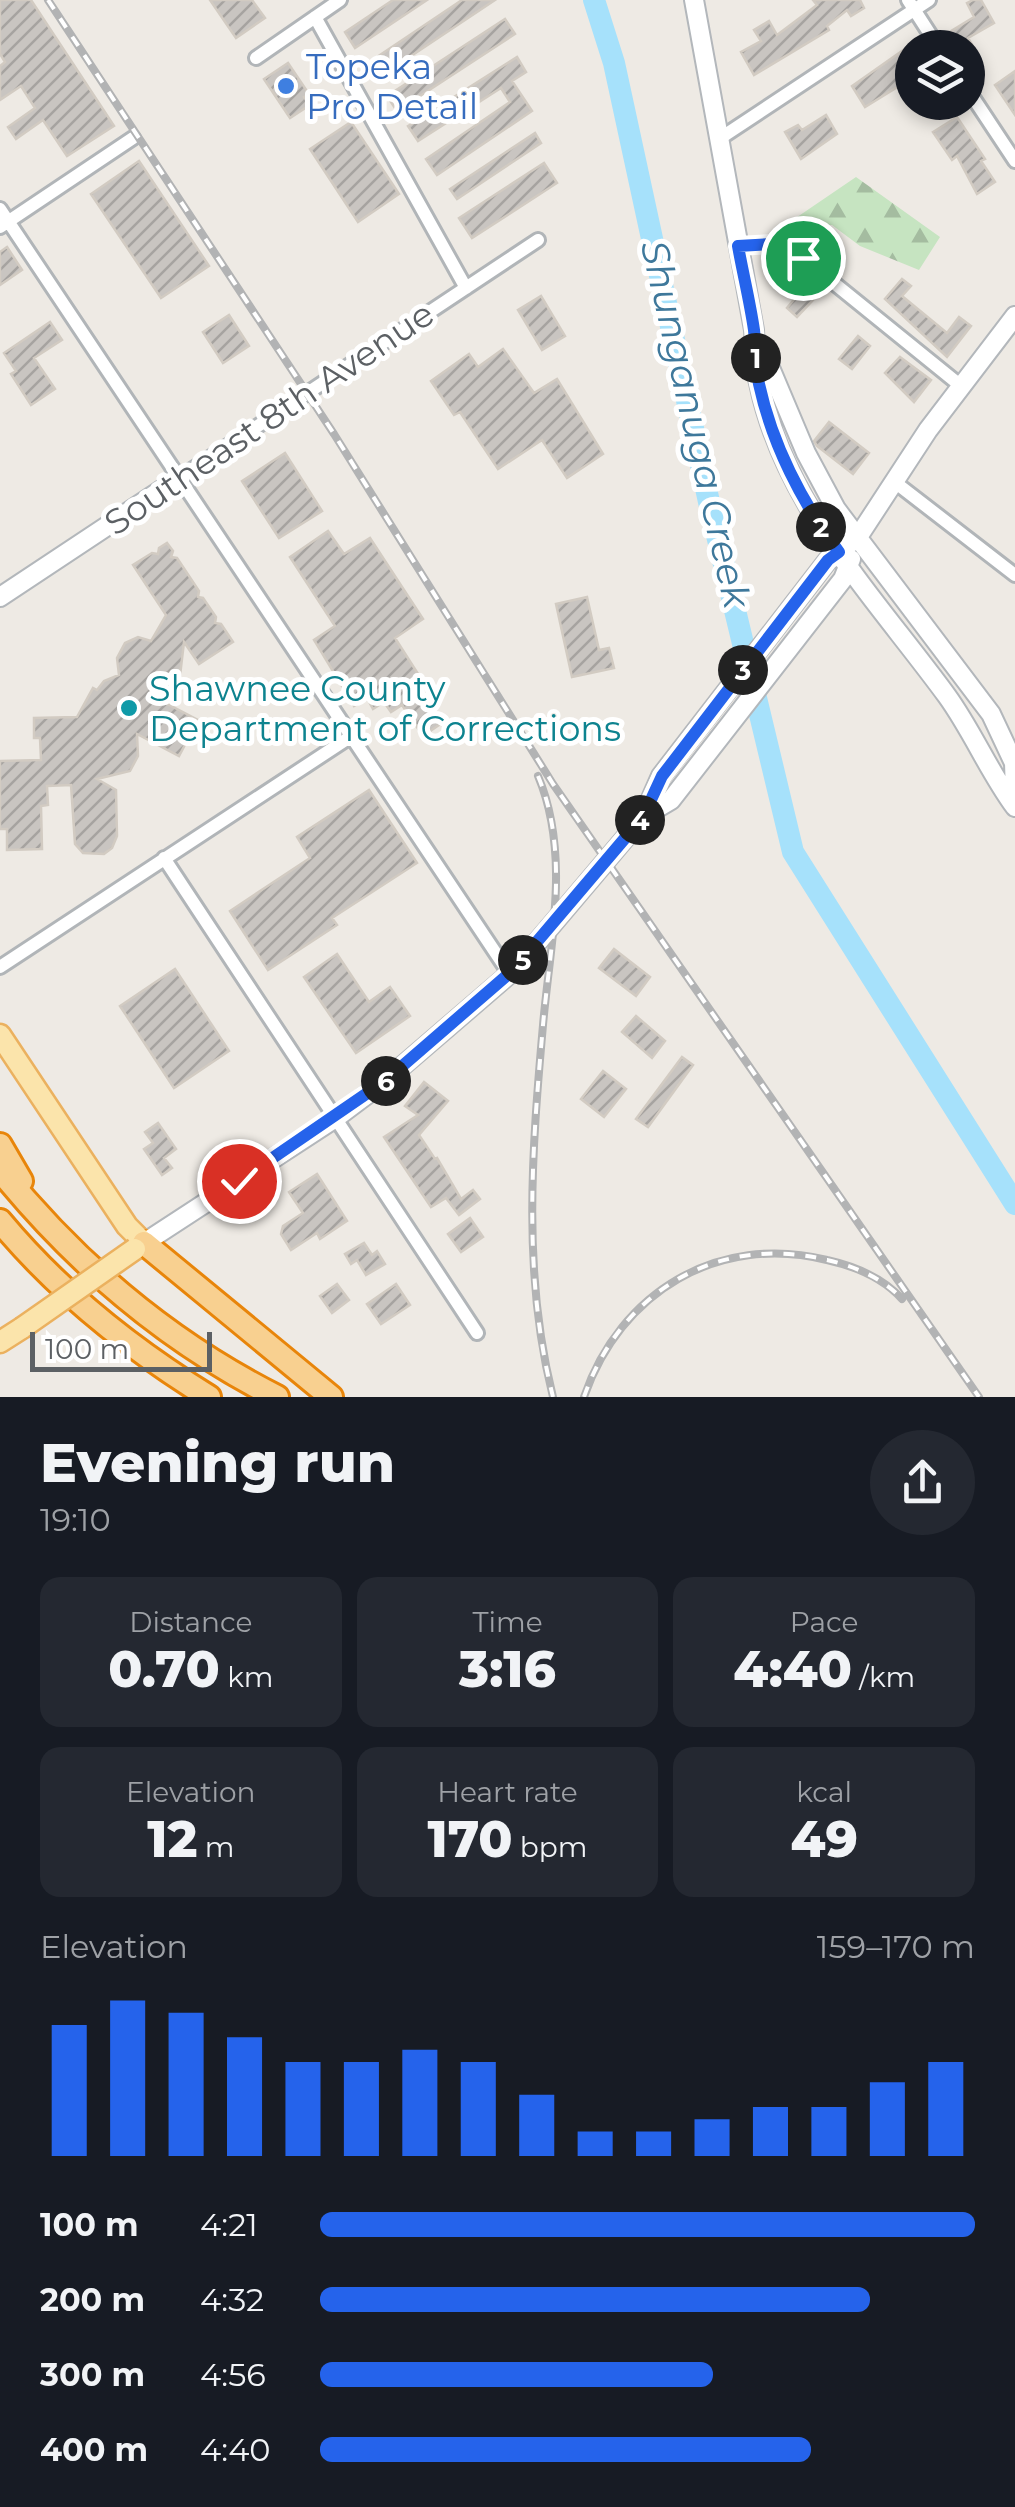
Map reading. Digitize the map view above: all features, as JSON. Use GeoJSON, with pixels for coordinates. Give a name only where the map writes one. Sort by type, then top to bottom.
{"type":"FeatureCollection","features":[{"type":"Feature","properties":{"kind":"highway"},"geometry":{"type":"LineString","coordinates":[[0,1145],[62,1241]]}},
{"type":"Feature","properties":{"kind":"highway"},"geometry":{"type":"LineString","coordinates":[[0,1170],[62,1241],[131,1304],[174,1337],[277,1397]]}},
{"type":"Feature","properties":{"kind":"highway"},"geometry":{"type":"LineString","coordinates":[[0,1221],[40,1264],[120,1336],[209,1397]]}},
{"type":"Feature","properties":{"kind":"highway"},"geometry":{"type":"LineString","coordinates":[[0,1238],[40,1264]]}},
{"type":"Feature","properties":{"kind":"highway"},"geometry":{"type":"LineString","coordinates":[[140,1246],[332,1397]]}},
{"type":"Feature","properties":{"kind":"main road"},"geometry":{"type":"LineString","coordinates":[[694,0],[754,330],[758,382],[779,446],[814,515],[970,729],[994,779],[1015,807]]}},
{"type":"Feature","properties":{"kind":"main road"},"geometry":{"type":"LineString","coordinates":[[0,1342],[337,1117],[413,1059],[509,974],[643,817],[662,776],[802,595],[844,558],[919,443],[1014,320]]}},
{"type":"Feature","properties":{"kind":"main road"},"geometry":{"type":"LineString","coordinates":[[754,330],[806,453],[836,508],[982,698],[1014,763],[1015,791]]}},
{"type":"Feature","properties":{"kind":"main road","name":"Southeast 8th Avenue"},"geometry":{"type":"LineString","coordinates":[[0,597],[181,477]]}},
{"type":"Feature","properties":{"kind":"main road"},"geometry":{"type":"LineString","coordinates":[[643,817],[671,800],[844,579],[844,558]]}},
{"type":"Feature","properties":{"kind":"main road"},"geometry":{"type":"LineString","coordinates":[[0,1035],[140,1246]]}},
{"type":"Feature","properties":{"kind":"street"},"geometry":{"type":"LineString","coordinates":[[256,58],[340,0]]}},
{"type":"Feature","properties":{"kind":"street"},"geometry":{"type":"LineString","coordinates":[[719,139],[911,5],[929,0]]}},
{"type":"Feature","properties":{"kind":"street"},"geometry":{"type":"LineString","coordinates":[[911,5],[928,30]]}},
{"type":"Feature","properties":{"kind":"street"},"geometry":{"type":"LineString","coordinates":[[315,17],[466,288]]}},
{"type":"Feature","properties":{"kind":"street"},"geometry":{"type":"LineString","coordinates":[[985,115],[1015,160]]}},
{"type":"Feature","properties":{"kind":"street"},"geometry":{"type":"LineString","coordinates":[[4,224],[133,138]]}},
{"type":"Feature","properties":{"kind":"street"},"geometry":{"type":"LineString","coordinates":[[0,208],[4,224],[181,477],[509,974]]}},
{"type":"Feature","properties":{"kind":"street","name":"Southeast 8th Avenue"},"geometry":{"type":"LineString","coordinates":[[181,477],[538,240]]}},
{"type":"Feature","properties":{"kind":"street"},"geometry":{"type":"LineString","coordinates":[[738,246],[773,244],[803,258],[961,386]]}},
{"type":"Feature","properties":{"kind":"street"},"geometry":{"type":"LineString","coordinates":[[896,483],[1015,575]]}},
{"type":"Feature","properties":{"kind":"street"},"geometry":{"type":"LineString","coordinates":[[0,967],[353,736]]}},
{"type":"Feature","properties":{"kind":"street"},"geometry":{"type":"LineString","coordinates":[[164,858],[477,1332]]}},
{"type":"Feature","properties":{"kind":"green space"},"geometry":{"type":"Polygon","coordinates":[[[856,177],[940,237],[919,270],[860,246],[832,225],[784,226],[856,177]]]}},
{"type":"Feature","properties":{"kind":"building"},"geometry":{"type":"Polygon","coordinates":[[[0,0],[31,0],[114,126],[67,156],[43,120],[16,139],[8,127],[35,108],[21,86],[0,100],[0,66],[5,62],[0,54],[0,0]]]}},
{"type":"Feature","properties":{"kind":"building"},"geometry":{"type":"Polygon","coordinates":[[[210,0],[252,0],[265,18],[236,38],[210,0]]]}},
{"type":"Feature","properties":{"kind":"building"},"geometry":{"type":"Polygon","coordinates":[[[393,0],[427,0],[355,48],[345,32],[393,0]]]}},
{"type":"Feature","properties":{"kind":"building"},"geometry":{"type":"Polygon","coordinates":[[[462,0],[495,0],[375,80],[365,65],[462,0]]]}},
{"type":"Feature","properties":{"kind":"building"},"geometry":{"type":"Polygon","coordinates":[[[813,0],[860,0],[864,8],[851,16],[847,10],[827,26],[829,30],[754,75],[741,52],[761,41],[754,30],[769,21],[777,35],[817,5],[813,0]]]}},
{"type":"Feature","properties":{"kind":"building"},"geometry":{"type":"Polygon","coordinates":[[[981,0],[994,23],[982,30],[953,30],[974,17],[967,3],[981,0]]]}},
{"type":"Feature","properties":{"kind":"building"},"geometry":{"type":"Polygon","coordinates":[[[505,19],[515,34],[397,111],[387,96],[505,19]]]}},
{"type":"Feature","properties":{"kind":"building"},"geometry":{"type":"Polygon","coordinates":[[[895,56],[895,88],[865,107],[852,86],[895,56]]]}},
{"type":"Feature","properties":{"kind":"building"},"geometry":{"type":"Polygon","coordinates":[[[517,57],[526,72],[512,81],[532,111],[437,175],[426,159],[510,102],[501,88],[418,141],[408,126],[517,57]]]}},
{"type":"Feature","properties":{"kind":"building","name":"Topeka Pro Detail"},"geometry":{"type":"Polygon","coordinates":[[[288,63],[309,94],[304,97],[310,105],[290,118],[264,79],[288,63]]]}},
{"type":"Feature","properties":{"kind":"building"},"geometry":{"type":"Polygon","coordinates":[[[1015,71],[1015,115],[995,85],[1015,71]]]}},
{"type":"Feature","properties":{"kind":"building"},"geometry":{"type":"Polygon","coordinates":[[[826,115],[837,134],[801,159],[785,132],[798,125],[802,130],[826,115]]]}},
{"type":"Feature","properties":{"kind":"building"},"geometry":{"type":"Polygon","coordinates":[[[959,120],[995,182],[977,194],[957,156],[952,160],[933,132],[959,120]]]}},
{"type":"Feature","properties":{"kind":"building"},"geometry":{"type":"Polygon","coordinates":[[[351,122],[399,194],[358,222],[310,149],[351,122]]]}},
{"type":"Feature","properties":{"kind":"building"},"geometry":{"type":"Polygon","coordinates":[[[535,133],[541,143],[457,199],[450,189],[535,133]]]}},
{"type":"Feature","properties":{"kind":"building"},"geometry":{"type":"Polygon","coordinates":[[[139,161],[209,266],[161,298],[91,194],[139,161]]]}},
{"type":"Feature","properties":{"kind":"building"},"geometry":{"type":"Polygon","coordinates":[[[544,163],[557,183],[472,238],[459,218],[544,163]]]}},
{"type":"Feature","properties":{"kind":"building"},"geometry":{"type":"Polygon","coordinates":[[[7,247],[22,270],[0,285],[0,252],[7,247]]]}},
{"type":"Feature","properties":{"kind":"building"},"geometry":{"type":"Polygon","coordinates":[[[902,279],[911,286],[902,296],[947,333],[959,317],[971,326],[947,357],[885,299],[902,279]]]}},
{"type":"Feature","properties":{"kind":"building"},"geometry":{"type":"Polygon","coordinates":[[[802,290],[813,300],[797,317],[787,308],[802,290]]]}},
{"type":"Feature","properties":{"kind":"building"},"geometry":{"type":"Polygon","coordinates":[[[541,296],[565,336],[542,350],[518,310],[541,296]]]}},
{"type":"Feature","properties":{"kind":"building"},"geometry":{"type":"Polygon","coordinates":[[[229,315],[249,346],[223,363],[203,332],[229,315]]]}},
{"type":"Feature","properties":{"kind":"building"},"geometry":{"type":"Polygon","coordinates":[[[50,322],[62,340],[34,358],[55,389],[31,405],[11,374],[16,371],[4,353],[50,322]]]}},
{"type":"Feature","properties":{"kind":"building"},"geometry":{"type":"Polygon","coordinates":[[[858,336],[870,346],[852,369],[839,359],[858,336]]]}},
{"type":"Feature","properties":{"kind":"building"},"geometry":{"type":"Polygon","coordinates":[[[503,349],[534,393],[557,379],[603,454],[567,478],[542,440],[498,469],[460,412],[454,415],[431,381],[469,354],[478,367],[503,349]]]}},
{"type":"Feature","properties":{"kind":"building"},"geometry":{"type":"Polygon","coordinates":[[[900,357],[931,380],[914,402],[885,373],[900,357]]]}},
{"type":"Feature","properties":{"kind":"building"},"geometry":{"type":"Polygon","coordinates":[[[829,422],[869,453],[853,474],[814,441],[829,422]]]}},
{"type":"Feature","properties":{"kind":"building"},"geometry":{"type":"Polygon","coordinates":[[[285,453],[322,511],[279,538],[242,481],[285,453]]]}},
{"type":"Feature","properties":{"kind":"building"},"geometry":{"type":"Polygon","coordinates":[[[328,531],[344,554],[370,538],[423,619],[395,638],[427,688],[421,692],[442,723],[423,736],[402,705],[391,712],[384,702],[373,709],[367,698],[354,706],[314,640],[335,626],[290,557],[328,531]]]}},
{"type":"Feature","properties":{"kind":"building","name":"Shawnee County Department of Corrections"},"geometry":{"type":"Polygon","coordinates":[[[167,543],[173,551],[171,557],[177,558],[199,591],[198,597],[203,598],[216,617],[215,623],[221,624],[233,642],[199,664],[184,642],[179,684],[158,699],[198,720],[179,756],[137,734],[138,756],[130,771],[97,779],[116,790],[117,836],[104,854],[83,853],[75,844],[71,785],[47,786],[48,805],[41,806],[42,849],[7,850],[7,829],[0,829],[0,761],[41,760],[40,738],[34,738],[34,718],[77,717],[93,688],[97,690],[104,681],[119,675],[117,658],[125,643],[138,637],[151,641],[166,615],[133,565],[152,553],[158,554],[159,548],[167,543]]]}},
{"type":"Feature","properties":{"kind":"building"},"geometry":{"type":"Polygon","coordinates":[[[587,597],[599,650],[609,648],[614,668],[572,677],[556,604],[587,597]]]}},
{"type":"Feature","properties":{"kind":"building"},"geometry":{"type":"Polygon","coordinates":[[[369,790],[417,863],[332,918],[337,925],[268,970],[230,911],[310,858],[297,837],[369,790]]]}},
{"type":"Feature","properties":{"kind":"building"},"geometry":{"type":"Polygon","coordinates":[[[614,949],[650,977],[636,996],[599,968],[614,949]]]}},
{"type":"Feature","properties":{"kind":"building"},"geometry":{"type":"Polygon","coordinates":[[[337,954],[369,1002],[390,987],[410,1016],[356,1053],[304,977],[337,954]]]}},
{"type":"Feature","properties":{"kind":"building"},"geometry":{"type":"Polygon","coordinates":[[[175,969],[229,1051],[174,1088],[120,1006],[175,969]]]}},
{"type":"Feature","properties":{"kind":"building"},"geometry":{"type":"Polygon","coordinates":[[[636,1016],[665,1041],[652,1058],[622,1032],[636,1016]]]}},
{"type":"Feature","properties":{"kind":"building"},"geometry":{"type":"Polygon","coordinates":[[[682,1057],[693,1065],[648,1127],[636,1119],[682,1057]]]}},
{"type":"Feature","properties":{"kind":"building"},"geometry":{"type":"Polygon","coordinates":[[[603,1071],[626,1089],[604,1117],[581,1099],[603,1071]]]}},
{"type":"Feature","properties":{"kind":"building"},"geometry":{"type":"Polygon","coordinates":[[[424,1082],[448,1101],[419,1135],[461,1199],[473,1190],[480,1199],[459,1215],[446,1198],[431,1207],[384,1137],[418,1115],[405,1106],[424,1082]]]}},
{"type":"Feature","properties":{"kind":"building"},"geometry":{"type":"Polygon","coordinates":[[[158,1123],[176,1149],[164,1158],[172,1168],[162,1175],[144,1149],[153,1143],[145,1132],[158,1123]]]}},
{"type":"Feature","properties":{"kind":"building"},"geometry":{"type":"Polygon","coordinates":[[[317,1174],[347,1221],[320,1239],[317,1233],[291,1250],[281,1234],[283,1226],[303,1213],[289,1192],[317,1174]]]}},
{"type":"Feature","properties":{"kind":"building"},"geometry":{"type":"Polygon","coordinates":[[[470,1218],[483,1237],[461,1252],[448,1234],[470,1218]]]}},
{"type":"Feature","properties":{"kind":"building"},"geometry":{"type":"Polygon","coordinates":[[[364,1243],[372,1255],[377,1251],[385,1264],[366,1275],[357,1260],[351,1264],[345,1254],[364,1243]]]}},
{"type":"Feature","properties":{"kind":"building"},"geometry":{"type":"Polygon","coordinates":[[[337,1284],[349,1300],[332,1313],[320,1296],[337,1284]]]}},
{"type":"Feature","properties":{"kind":"building"},"geometry":{"type":"Polygon","coordinates":[[[396,1284],[410,1305],[381,1324],[367,1304],[396,1284]]]}},
{"type":"Feature","properties":{"kind":"waterway","name":"Shunganuga Creek"},"geometry":{"type":"LineString","coordinates":[[594,0],[614,63],[709,502],[793,852],[1015,1204]]}},
{"type":"Feature","properties":{"kind":"railway"},"geometry":{"type":"LineString","coordinates":[[48,0],[334,434],[553,784],[979,1397]]}},
{"type":"Feature","properties":{"kind":"railway"},"geometry":{"type":"LineString","coordinates":[[538,776],[554,836],[556,899],[536,1119],[533,1258],[543,1351],[553,1397]]}},
{"type":"Feature","properties":{"kind":"railway"},"geometry":{"type":"LineString","coordinates":[[584,1397],[600,1360],[648,1300],[678,1279],[712,1264],[748,1255],[787,1254],[827,1260],[868,1274],[902,1299]]}},
{"type":"Feature","properties":{"kind":"place","name":"Topeka Pro Detail"},"geometry":{"type":"Point","coordinates":[286,86]}},
{"type":"Feature","properties":{"kind":"place","name":"Shawnee County Department of Corrections"},"geometry":{"type":"Point","coordinates":[129,708]}},
{"type":"Feature","properties":{"kind":"route"},"geometry":{"type":"LineString","coordinates":[[239,1181],[385,1081],[512,971],[643,817],[662,776],[828,560],[839,552],[808,506],[772,425],[758,382],[754,330],[738,246],[773,244],[803,258]]}}]}
